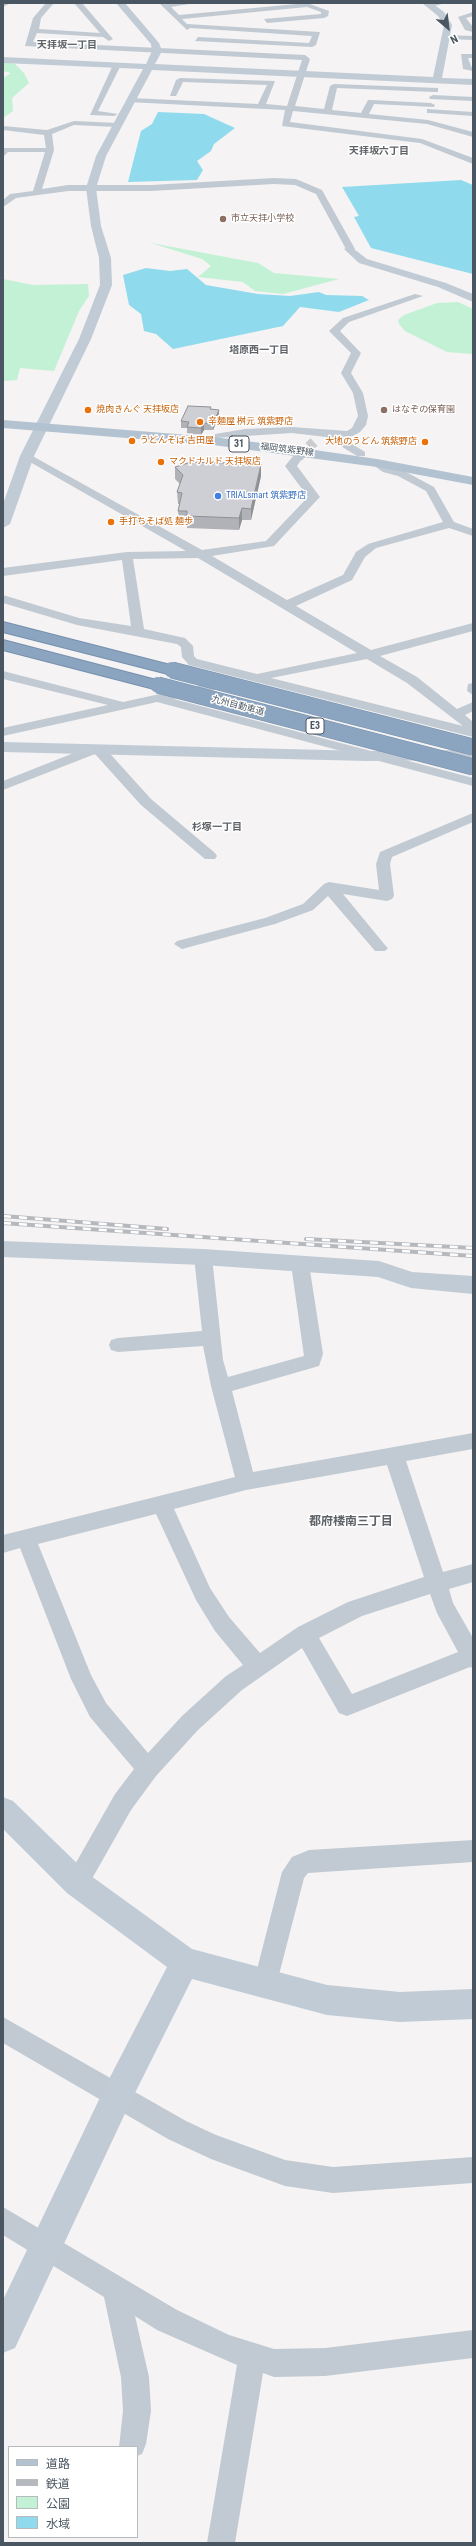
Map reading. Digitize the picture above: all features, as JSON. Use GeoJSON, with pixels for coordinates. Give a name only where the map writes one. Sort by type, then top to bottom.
{"type":"FeatureCollection","features":[{"type":"Feature","properties":{"kind":"highway","name":"九州自動車道"},"geometry":{"type":"LineString","coordinates":[[3,627],[473,747]]}},
{"type":"Feature","properties":{"kind":"highway","name":"九州自動車道"},"geometry":{"type":"LineString","coordinates":[[3,645],[157,691],[473,767]]}},
{"type":"Feature","properties":{"kind":"main road","name":"福岡筑紫野線"},"geometry":{"type":"LineString","coordinates":[[3,418],[43,424],[213,441],[377,463],[473,482]]}},
{"type":"Feature","properties":{"kind":"main road","name":"福岡筑紫野線"},"geometry":{"type":"LineString","coordinates":[[3,424],[43,424],[219,436],[361,454],[473,475]]}},
{"type":"Feature","properties":{"kind":"street"},"geometry":{"type":"LineString","coordinates":[[3,6],[7,3]]}},
{"type":"Feature","properties":{"kind":"street"},"geometry":{"type":"LineString","coordinates":[[50,3],[37,18],[35,31],[27,43],[29,45],[198,52],[306,59],[286,124],[410,138],[435,144],[473,161]]}},
{"type":"Feature","properties":{"kind":"street"},"geometry":{"type":"LineString","coordinates":[[78,3],[110,40],[104,48]]}},
{"type":"Feature","properties":{"kind":"street"},"geometry":{"type":"LineString","coordinates":[[3,524],[27,456],[85,339],[102,296],[107,270],[96,226],[91,188],[101,156],[150,66],[156,51],[155,43],[120,3]]}},
{"type":"Feature","properties":{"kind":"street"},"geometry":{"type":"LineString","coordinates":[[164,4],[191,3]]}},
{"type":"Feature","properties":{"kind":"street"},"geometry":{"type":"LineString","coordinates":[[428,4],[442,3]]}},
{"type":"Feature","properties":{"kind":"street"},"geometry":{"type":"LineString","coordinates":[[164,4],[198,39],[202,45],[198,52]]}},
{"type":"Feature","properties":{"kind":"street"},"geometry":{"type":"LineString","coordinates":[[428,4],[441,14],[448,26],[447,37],[428,122]]}},
{"type":"Feature","properties":{"kind":"street"},"geometry":{"type":"LineString","coordinates":[[177,17],[308,5],[325,11],[324,16],[263,22],[259,30]]}},
{"type":"Feature","properties":{"kind":"street"},"geometry":{"type":"LineString","coordinates":[[473,14],[462,18],[468,28],[473,30]]}},
{"type":"Feature","properties":{"kind":"street"},"geometry":{"type":"LineString","coordinates":[[186,26],[317,34],[312,45],[198,39]]}},
{"type":"Feature","properties":{"kind":"street"},"geometry":{"type":"LineString","coordinates":[[35,31],[105,35]]}},
{"type":"Feature","properties":{"kind":"street"},"geometry":{"type":"LineString","coordinates":[[447,37],[473,38]]}},
{"type":"Feature","properties":{"kind":"street"},"geometry":{"type":"LineString","coordinates":[[473,56],[464,56],[466,67],[473,69]]}},
{"type":"Feature","properties":{"kind":"street"},"geometry":{"type":"LineString","coordinates":[[3,60],[473,82]]}},
{"type":"Feature","properties":{"kind":"street"},"geometry":{"type":"LineString","coordinates":[[117,65],[93,113],[123,115]]}},
{"type":"Feature","properties":{"kind":"street"},"geometry":{"type":"LineString","coordinates":[[173,94],[180,80],[272,83],[261,107]]}},
{"type":"Feature","properties":{"kind":"street"},"geometry":{"type":"LineString","coordinates":[[327,112],[334,86],[432,101],[473,114]]}},
{"type":"Feature","properties":{"kind":"street"},"geometry":{"type":"LineString","coordinates":[[133,96],[173,94],[265,98]]}},
{"type":"Feature","properties":{"kind":"street"},"geometry":{"type":"LineString","coordinates":[[133,96],[364,115],[428,122],[472,133]]}},
{"type":"Feature","properties":{"kind":"street"},"geometry":{"type":"LineString","coordinates":[[364,115],[371,102],[473,99]]}},
{"type":"Feature","properties":{"kind":"street"},"geometry":{"type":"LineString","coordinates":[[3,128],[48,133],[56,128],[74,123],[117,125]]}},
{"type":"Feature","properties":{"kind":"street"},"geometry":{"type":"LineString","coordinates":[[37,191],[50,150],[48,133]]}},
{"type":"Feature","properties":{"kind":"street"},"geometry":{"type":"LineString","coordinates":[[435,144],[472,133]]}},
{"type":"Feature","properties":{"kind":"street"},"geometry":{"type":"LineString","coordinates":[[3,155],[4,150],[50,150]]}},
{"type":"Feature","properties":{"kind":"street"},"geometry":{"type":"LineString","coordinates":[[3,204],[13,196],[37,191],[91,188],[151,188],[274,181],[296,182],[319,192],[350,248],[363,261],[442,285],[471,296]]}},
{"type":"Feature","properties":{"kind":"street"},"geometry":{"type":"LineString","coordinates":[[219,436],[245,432],[292,430],[326,434],[353,432],[361,425],[364,416],[358,393],[346,373],[356,353],[334,331],[346,320],[418,296]]}},
{"type":"Feature","properties":{"kind":"street"},"geometry":{"type":"LineString","coordinates":[[314,442],[326,434]]}},
{"type":"Feature","properties":{"kind":"street"},"geometry":{"type":"LineString","coordinates":[[326,434],[361,454]]}},
{"type":"Feature","properties":{"kind":"street"},"geometry":{"type":"LineString","coordinates":[[27,456],[200,554],[412,680],[473,728]]}},
{"type":"Feature","properties":{"kind":"street"},"geometry":{"type":"LineString","coordinates":[[3,572],[127,556],[200,554],[270,544],[314,497],[291,466],[298,457]]}},
{"type":"Feature","properties":{"kind":"street"},"geometry":{"type":"LineString","coordinates":[[377,463],[387,470],[402,474],[430,489],[450,524]]}},
{"type":"Feature","properties":{"kind":"street"},"geometry":{"type":"LineString","coordinates":[[287,605],[348,577],[360,555],[372,546],[450,524],[473,533]]}},
{"type":"Feature","properties":{"kind":"street"},"geometry":{"type":"LineString","coordinates":[[127,556],[138,629]]}},
{"type":"Feature","properties":{"kind":"street"},"geometry":{"type":"LineString","coordinates":[[3,599],[78,621],[138,629],[181,641],[187,646],[188,657],[193,662],[258,677],[473,733]]}},
{"type":"Feature","properties":{"kind":"street"},"geometry":{"type":"LineString","coordinates":[[3,732],[123,705],[157,691],[258,677],[431,640],[473,627]]}},
{"type":"Feature","properties":{"kind":"street"},"geometry":{"type":"LineString","coordinates":[[3,675],[123,705]]}},
{"type":"Feature","properties":{"kind":"street"},"geometry":{"type":"LineString","coordinates":[[157,691],[367,756],[473,782]]}},
{"type":"Feature","properties":{"kind":"street"},"geometry":{"type":"LineString","coordinates":[[457,714],[473,706]]}},
{"type":"Feature","properties":{"kind":"street"},"geometry":{"type":"LineString","coordinates":[[3,748],[367,756],[473,755]]}},
{"type":"Feature","properties":{"kind":"street"},"geometry":{"type":"LineString","coordinates":[[3,786],[96,750]]}},
{"type":"Feature","properties":{"kind":"street"},"geometry":{"type":"LineString","coordinates":[[96,750],[146,802],[210,856]]}},
{"type":"Feature","properties":{"kind":"street"},"geometry":{"type":"LineString","coordinates":[[329,887],[387,896],[383,864],[385,855],[473,817]]}},
{"type":"Feature","properties":{"kind":"street"},"geometry":{"type":"LineString","coordinates":[[182,944],[270,921],[308,907],[329,887]]}},
{"type":"Feature","properties":{"kind":"street"},"geometry":{"type":"LineString","coordinates":[[329,887],[380,948]]}},
{"type":"Feature","properties":{"kind":"street"},"geometry":{"type":"LineString","coordinates":[[3,1249],[203,1257],[379,1269],[411,1280],[473,1285]]}},
{"type":"Feature","properties":{"kind":"street"},"geometry":{"type":"LineString","coordinates":[[203,1257],[211,1338],[220,1386],[246,1482]]}},
{"type":"Feature","properties":{"kind":"street"},"geometry":{"type":"LineString","coordinates":[[220,1386],[267,1375],[312,1361],[314,1354],[300,1264]]}},
{"type":"Feature","properties":{"kind":"street"},"geometry":{"type":"LineString","coordinates":[[118,1345],[211,1338]]}},
{"type":"Feature","properties":{"kind":"street"},"geometry":{"type":"LineString","coordinates":[[3,1544],[246,1482],[473,1442]]}},
{"type":"Feature","properties":{"kind":"street"},"geometry":{"type":"LineString","coordinates":[[305,1634],[347,1706],[473,1657],[444,1606],[394,1455]]}},
{"type":"Feature","properties":{"kind":"street"},"geometry":{"type":"LineString","coordinates":[[161,1503],[185,1560],[204,1594],[222,1624],[257,1666]]}},
{"type":"Feature","properties":{"kind":"street"},"geometry":{"type":"LineString","coordinates":[[26,1538],[82,1679],[98,1710],[148,1769]]}},
{"type":"Feature","properties":{"kind":"street"},"geometry":{"type":"LineString","coordinates":[[77,1883],[123,1802],[148,1769],[190,1723],[234,1682],[305,1634],[355,1609],[401,1592],[473,1573]]}},
{"type":"Feature","properties":{"kind":"street"},"geometry":{"type":"LineString","coordinates":[[3,1810],[77,1883],[185,1962],[221,1971],[265,1985],[327,2000],[400,2007],[473,2004]]}},
{"type":"Feature","properties":{"kind":"street"},"geometry":{"type":"LineString","coordinates":[[265,1985],[294,1872],[300,1865],[309,1861],[473,1851]]}},
{"type":"Feature","properties":{"kind":"street"},"geometry":{"type":"LineString","coordinates":[[3,2336],[118,2094],[185,1962]]}},
{"type":"Feature","properties":{"kind":"street"},"geometry":{"type":"LineString","coordinates":[[3,2029],[118,2094],[177,2130],[211,2146],[285,2172],[333,2180],[371,2179],[473,2170]]}},
{"type":"Feature","properties":{"kind":"street"},"geometry":{"type":"LineString","coordinates":[[3,2220],[167,2320],[226,2348],[274,2364],[325,2362],[473,2344]]}},
{"type":"Feature","properties":{"kind":"street"},"geometry":{"type":"LineString","coordinates":[[116,2290],[135,2377],[137,2411],[132,2444]]}},
{"type":"Feature","properties":{"kind":"street"},"geometry":{"type":"LineString","coordinates":[[221,2543],[252,2357]]}},
{"type":"Feature","properties":{"kind":"green space"},"geometry":{"type":"Polygon","coordinates":[[[3,62],[15,64],[24,73],[29,83],[12,98],[13,111],[3,118],[3,78],[11,73],[3,71],[3,62]]]}},
{"type":"Feature","properties":{"kind":"green space"},"geometry":{"type":"Polygon","coordinates":[[[151,243],[258,263],[274,273],[339,279],[283,294],[255,291],[243,282],[198,277],[211,266],[202,259],[151,243]]]}},
{"type":"Feature","properties":{"kind":"green space"},"geometry":{"type":"Polygon","coordinates":[[[3,279],[33,285],[88,284],[89,296],[79,311],[54,371],[20,368],[17,380],[3,381],[3,279]]]}},
{"type":"Feature","properties":{"kind":"green space"},"geometry":{"type":"Polygon","coordinates":[[[458,302],[473,309],[473,354],[447,352],[405,331],[399,324],[398,320],[404,315],[437,303],[458,302]]]}},
{"type":"Feature","properties":{"kind":"water"},"geometry":{"type":"Polygon","coordinates":[[[158,112],[204,114],[235,128],[214,144],[211,151],[197,161],[203,170],[197,180],[128,182],[141,131],[152,124],[158,112]]]}},
{"type":"Feature","properties":{"kind":"water"},"geometry":{"type":"Polygon","coordinates":[[[461,180],[473,185],[473,274],[371,248],[354,217],[359,216],[342,187],[461,180]]]}},
{"type":"Feature","properties":{"kind":"water"},"geometry":{"type":"Polygon","coordinates":[[[146,268],[170,271],[187,269],[206,285],[258,294],[290,296],[319,292],[326,295],[362,296],[369,300],[339,312],[300,307],[283,326],[173,349],[156,334],[144,331],[141,314],[129,305],[123,275],[146,268]]]}},
{"type":"Feature","properties":{"kind":"building","name":"辛麺屋 桝元 筑紫野店"},"geometry":{"type":"Polygon","coordinates":[[[188,406],[211,407],[210,409],[219,410],[213,424],[204,423],[201,428],[187,427],[189,422],[181,421],[188,406]]]}},
{"type":"Feature","properties":{"kind":"building","name":"TRIALsmart 筑紫野店"},"geometry":{"type":"Polygon","coordinates":[[[191,462],[261,464],[251,509],[242,508],[239,518],[187,516],[187,511],[178,511],[182,493],[177,492],[183,475],[175,467],[191,462]]]}},
{"type":"Feature","properties":{"kind":"tunnel"},"geometry":{"type":"LineString","coordinates":[[298,457],[314,442]]}},
{"type":"Feature","properties":{"kind":"railway"},"geometry":{"type":"LineString","coordinates":[[3,1216],[167,1229]]}},
{"type":"Feature","properties":{"kind":"railway"},"geometry":{"type":"LineString","coordinates":[[3,1223],[473,1256]]}},
{"type":"Feature","properties":{"kind":"railway"},"geometry":{"type":"LineString","coordinates":[[306,1239],[473,1248]]}},
{"type":"Feature","properties":{"kind":"place","name":"市立天拝小学校"},"geometry":{"type":"Point","coordinates":[223,219]}},
{"type":"Feature","properties":{"kind":"place","name":"焼肉きんぐ 天拝坂店"},"geometry":{"type":"Point","coordinates":[88,410]}},
{"type":"Feature","properties":{"kind":"place","name":"はなぞの保育園"},"geometry":{"type":"Point","coordinates":[384,410]}},
{"type":"Feature","properties":{"kind":"place","name":"辛麺屋 桝元 筑紫野店"},"geometry":{"type":"Point","coordinates":[200,422]}},
{"type":"Feature","properties":{"kind":"place","name":"うどんそば 吉田屋"},"geometry":{"type":"Point","coordinates":[132,441]}},
{"type":"Feature","properties":{"kind":"place","name":"大地のうどん 筑紫野店"},"geometry":{"type":"Point","coordinates":[425,442]}},
{"type":"Feature","properties":{"kind":"place","name":"マクドナルド 天拝坂店"},"geometry":{"type":"Point","coordinates":[161,462]}},
{"type":"Feature","properties":{"kind":"place","name":"TRIALsmart 筑紫野店"},"geometry":{"type":"Point","coordinates":[218,496]}},
{"type":"Feature","properties":{"kind":"place","name":"手打ちそば処 麺歩"},"geometry":{"type":"Point","coordinates":[111,522]}},
{"type":"Feature","properties":{"kind":"district","name":"天拝坂一丁目"},"geometry":{"type":"Point","coordinates":[67,45]}},
{"type":"Feature","properties":{"kind":"district","name":"天拝坂六丁目"},"geometry":{"type":"Point","coordinates":[379,151]}},
{"type":"Feature","properties":{"kind":"district","name":"塔原西一丁目"},"geometry":{"type":"Point","coordinates":[259,350]}},
{"type":"Feature","properties":{"kind":"district","name":"杉塚一丁目"},"geometry":{"type":"Point","coordinates":[217,827]}},
{"type":"Feature","properties":{"kind":"district","name":"都府楼南三丁目"},"geometry":{"type":"Point","coordinates":[351,1522]}}]}
